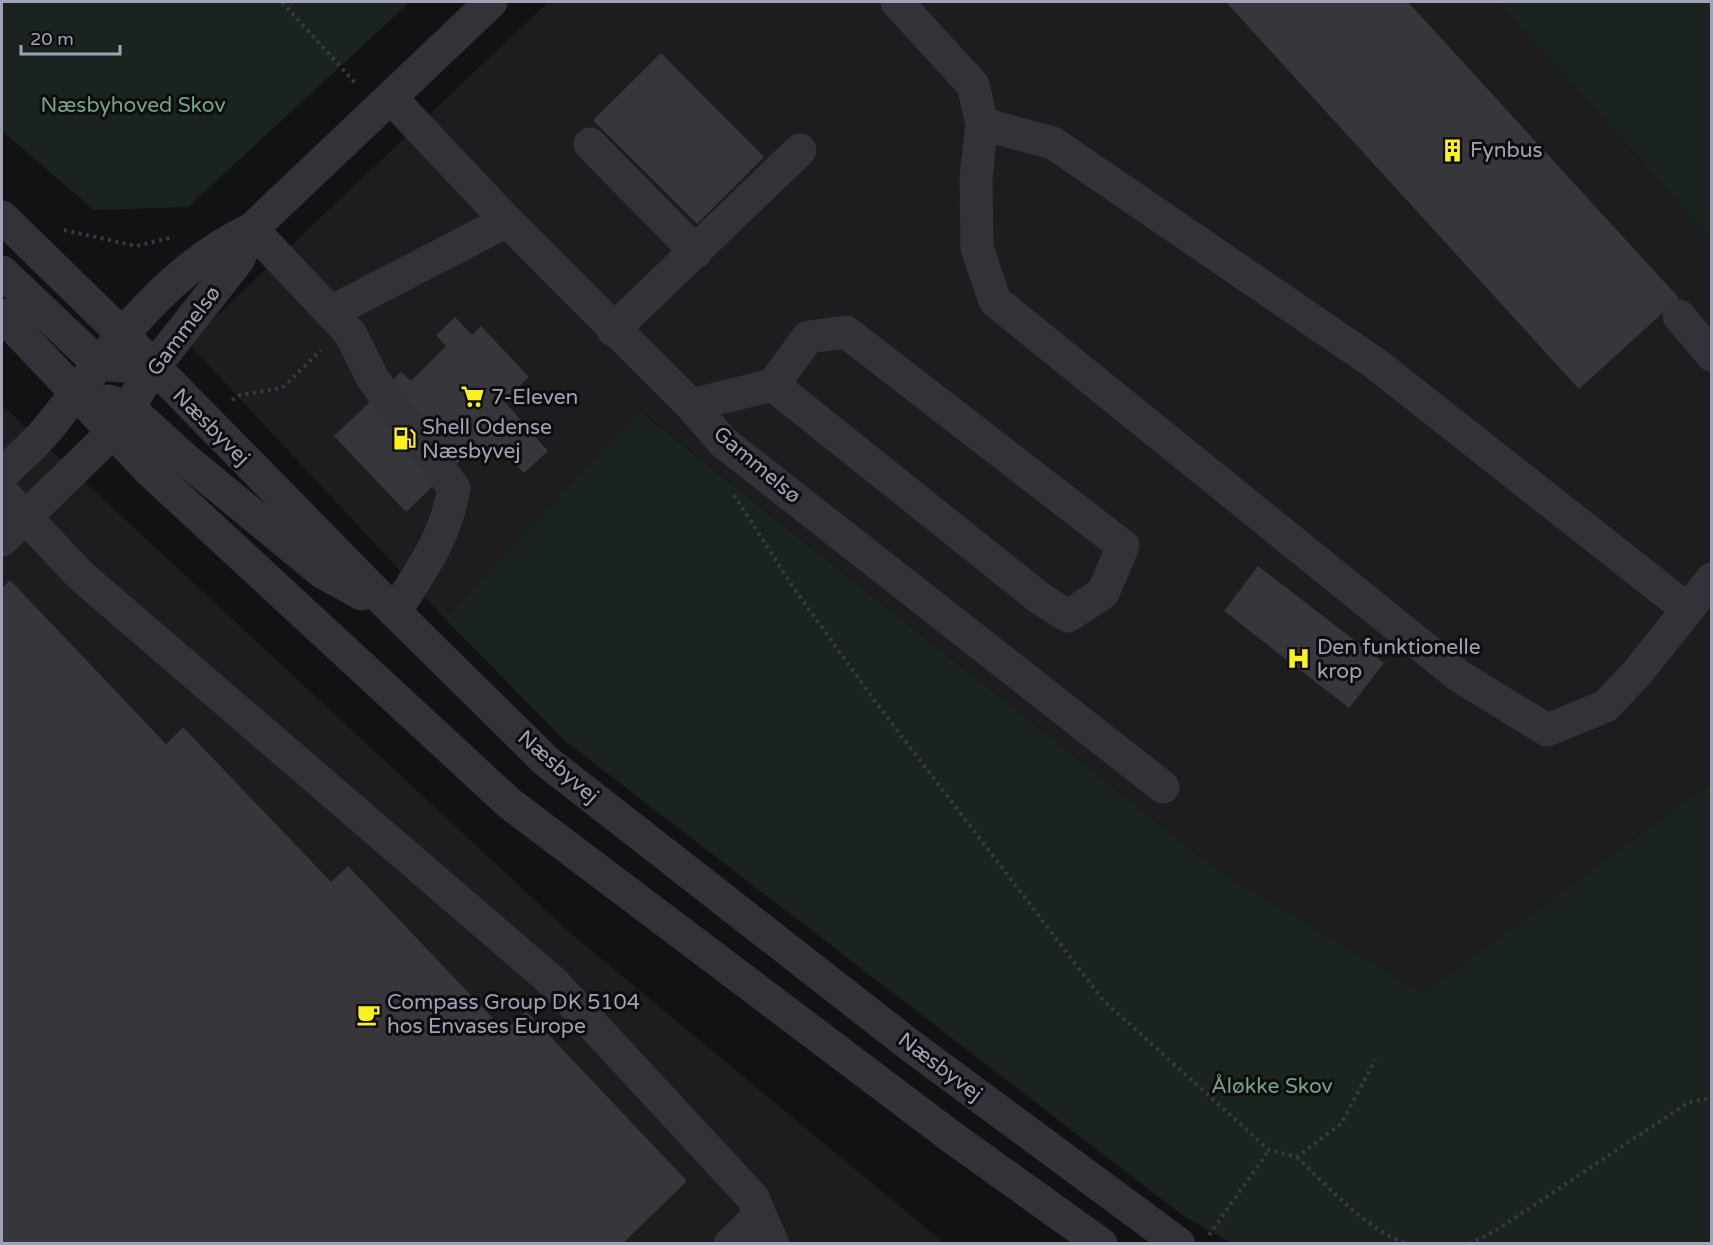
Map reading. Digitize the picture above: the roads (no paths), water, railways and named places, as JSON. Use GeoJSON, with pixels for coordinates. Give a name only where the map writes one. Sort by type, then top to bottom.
{"type":"FeatureCollection","features":[{"type":"Feature","properties":{"kind":"street","name":"Gammelsø"},"geometry":{"type":"LineString","coordinates":[[75,391],[179,275],[223,242],[252,229],[491,2]]}},
{"type":"Feature","properties":{"kind":"street"},"geometry":{"type":"LineString","coordinates":[[897,2],[973,85],[982,124],[976,177],[977,248],[995,301],[1459,676],[1546,730],[1606,706],[1637,673],[1712,579]]}},
{"type":"Feature","properties":{"kind":"street","name":"Gammelsø"},"geometry":{"type":"LineString","coordinates":[[391,98],[613,330],[691,405],[723,442],[1163,787]]}},
{"type":"Feature","properties":{"kind":"street"},"geometry":{"type":"LineString","coordinates":[[982,124],[1053,143],[1366,357],[1687,609]]}},
{"type":"Feature","properties":{"kind":"street"},"geometry":{"type":"LineString","coordinates":[[590,144],[696,252]]}},
{"type":"Feature","properties":{"kind":"street"},"geometry":{"type":"LineString","coordinates":[[613,330],[800,150]]}},
{"type":"Feature","properties":{"kind":"street"},"geometry":{"type":"LineString","coordinates":[[337,319],[507,221]]}},
{"type":"Feature","properties":{"kind":"street","name":"Næsbyvej"},"geometry":{"type":"LineString","coordinates":[[8,223],[123,335],[203,419],[546,761],[911,1046],[1179,1244]]}},
{"type":"Feature","properties":{"kind":"street","name":"Gammelsø"},"geometry":{"type":"LineString","coordinates":[[121,420],[153,368],[238,260],[252,229]]}},
{"type":"Feature","properties":{"kind":"street"},"geometry":{"type":"LineString","coordinates":[[2,315],[75,391],[185,459],[322,572],[395,612],[441,539],[450,514],[454,488],[373,379],[337,319],[252,229]]}},
{"type":"Feature","properties":{"kind":"street"},"geometry":{"type":"LineString","coordinates":[[2,272],[99,364],[153,368]]}},
{"type":"Feature","properties":{"kind":"street"},"geometry":{"type":"LineString","coordinates":[[1679,316],[1712,355]]}},
{"type":"Feature","properties":{"kind":"street"},"geometry":{"type":"LineString","coordinates":[[691,405],[773,385],[808,338],[846,332],[1123,546],[1103,593],[1068,616],[1042,600],[773,385]]}},
{"type":"Feature","properties":{"kind":"street"},"geometry":{"type":"LineString","coordinates":[[2,475],[49,427],[75,391]]}},
{"type":"Feature","properties":{"kind":"street"},"geometry":{"type":"LineString","coordinates":[[2,540],[121,420]]}},
{"type":"Feature","properties":{"kind":"street"},"geometry":{"type":"LineString","coordinates":[[121,420],[150,471],[509,803],[953,1138],[1101,1244]]}},
{"type":"Feature","properties":{"kind":"street"},"geometry":{"type":"LineString","coordinates":[[2,492],[80,575],[553,982],[753,1198],[767,1229],[730,1244]]}},
{"type":"Feature","properties":{"kind":"place","name":"Fynbus"},"geometry":{"type":"Point","coordinates":[1452,150]}},
{"type":"Feature","properties":{"kind":"place","name":"7-Eleven"},"geometry":{"type":"Point","coordinates":[473,397]}},
{"type":"Feature","properties":{"kind":"place","name":"Shell Odense Næsbyvej"},"geometry":{"type":"Point","coordinates":[404,439]}},
{"type":"Feature","properties":{"kind":"place","name":"Den funktionelle krop"},"geometry":{"type":"Point","coordinates":[1299,659]}},
{"type":"Feature","properties":{"kind":"place","name":"Compass Group DK 5104 hos Envases Europe"},"geometry":{"type":"Point","coordinates":[369,1014]}},
{"type":"Feature","properties":{"kind":"park label","name":"Næsbyhoved Skov"},"geometry":{"type":"Point","coordinates":[133,105]}},
{"type":"Feature","properties":{"kind":"park label","name":"Åløkke Skov"},"geometry":{"type":"Point","coordinates":[1272,1086]}}]}
